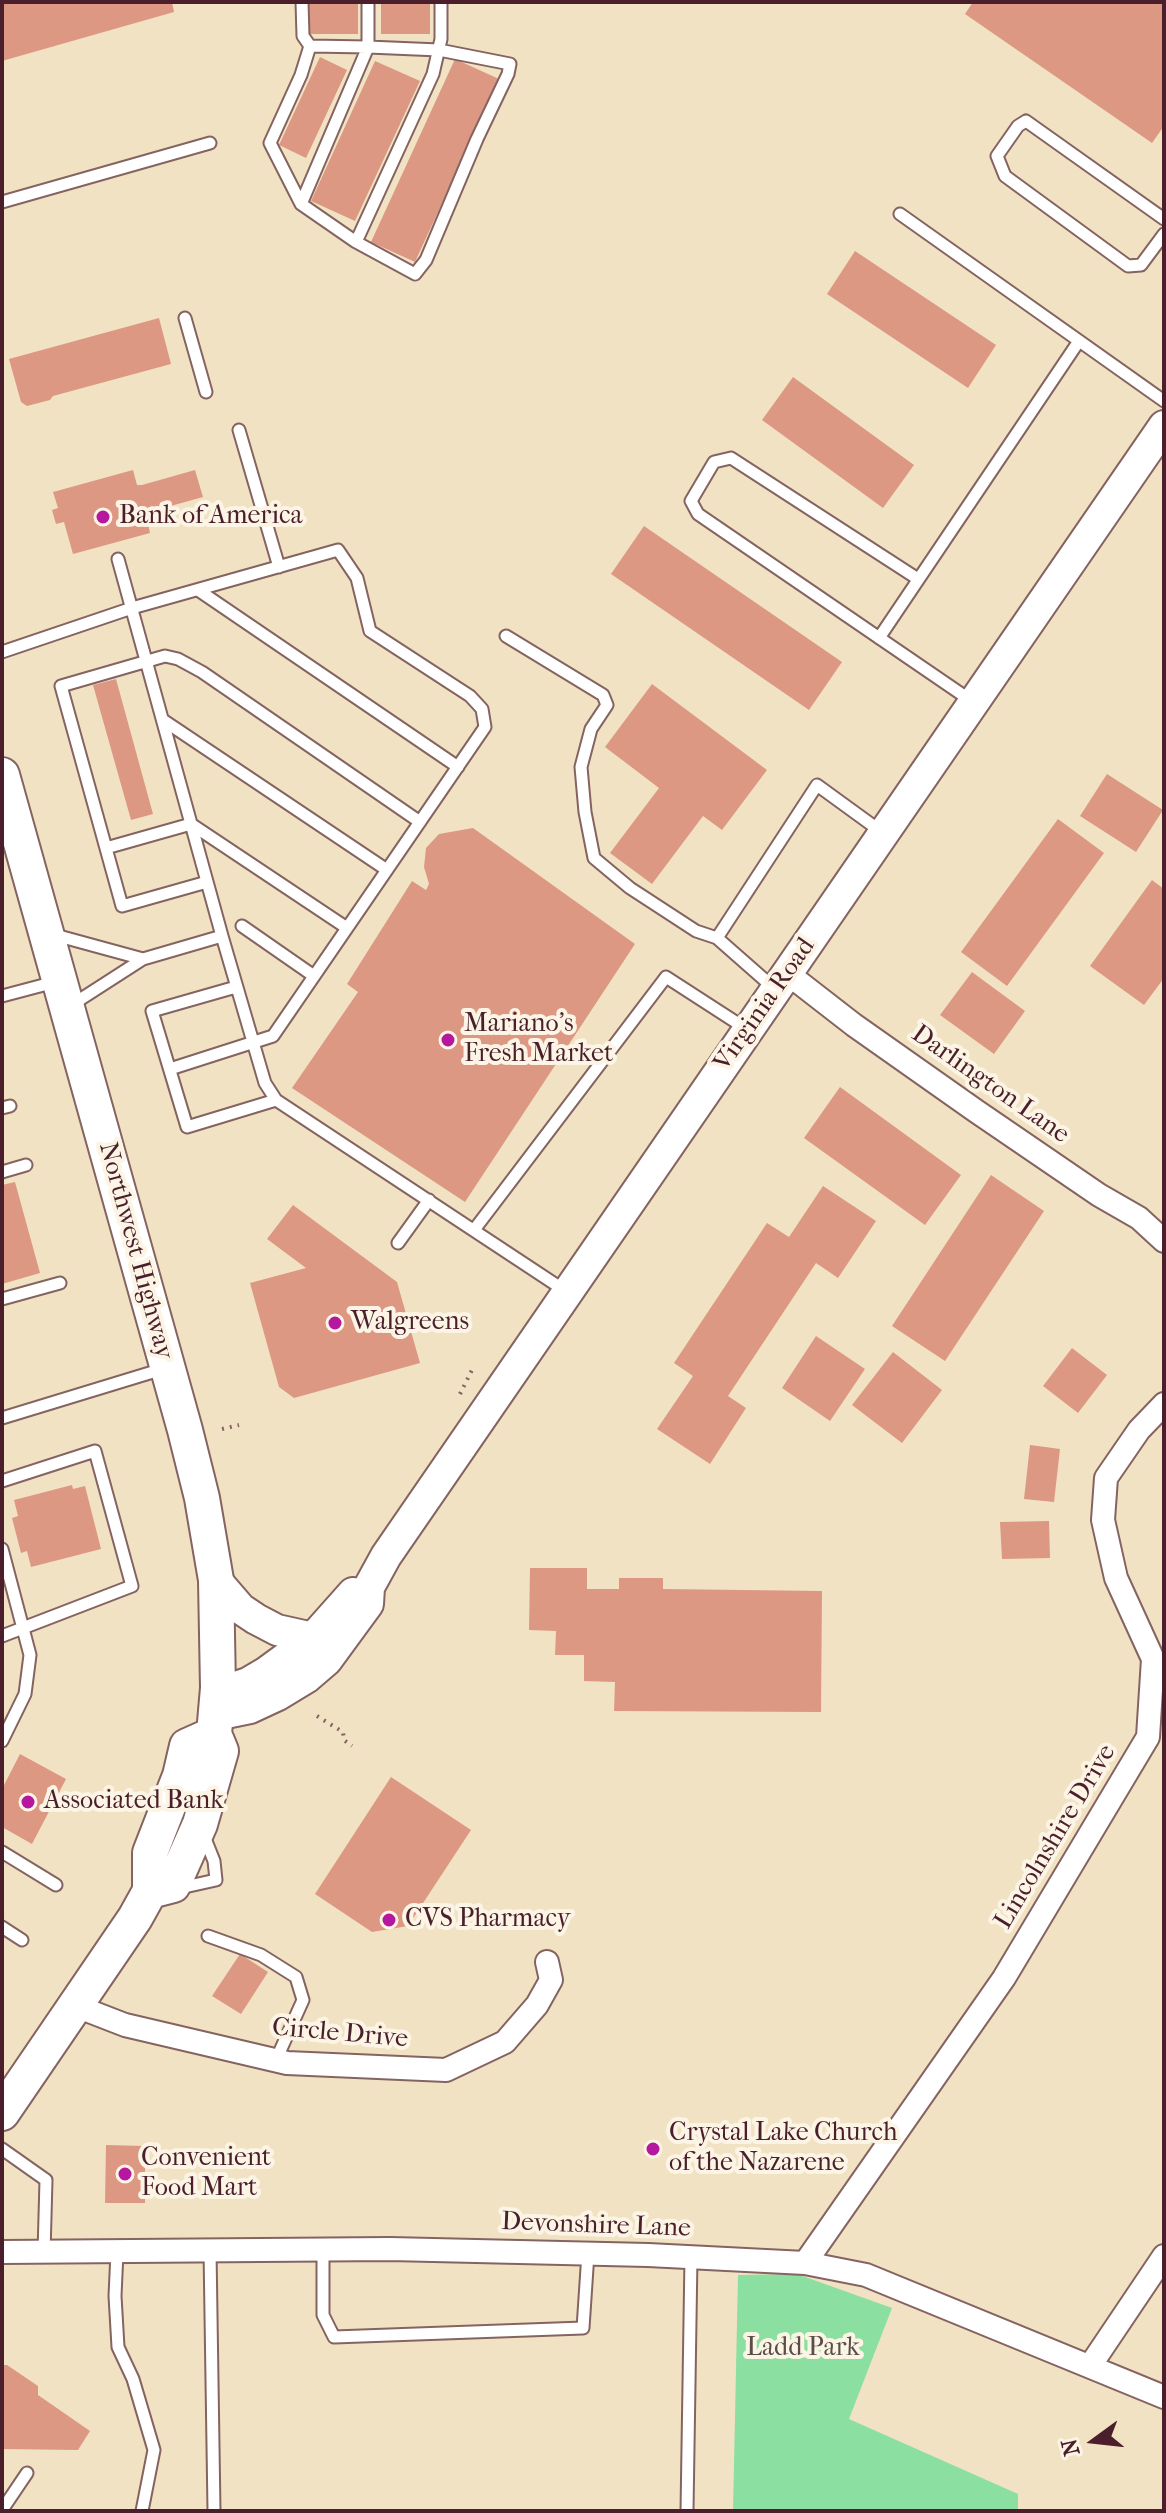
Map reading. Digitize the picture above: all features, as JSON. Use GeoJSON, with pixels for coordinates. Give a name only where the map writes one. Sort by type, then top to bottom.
{"type":"FeatureCollection","features":[{"type":"Feature","properties":{"kind":"main road","name":"Northwest Highway"},"geometry":{"type":"LineString","coordinates":[[2,775],[202,1498],[216,1580],[216,1712],[221,1751],[200,1824],[162,1888],[114,1951],[2,2113]]}},
{"type":"Feature","properties":{"kind":"main road","name":"Northwest Highway"},"geometry":{"type":"LineString","coordinates":[[162,1888],[150,1853],[180,1776],[187,1746],[216,1712]]}},
{"type":"Feature","properties":{"kind":"street","name":"Virginia Road"},"geometry":{"type":"LineString","coordinates":[[216,1712],[250,1708],[278,1695],[306,1678],[327,1660],[368,1604],[369,1587],[386,1556],[1164,426]]}},
{"type":"Feature","properties":{"kind":"street","name":"Darlington Lane"},"geometry":{"type":"LineString","coordinates":[[781,982],[854,1025],[1099,1195],[1139,1218],[1164,1241]]}},
{"type":"Feature","properties":{"kind":"street","name":"Lincolnshire Drive"},"geometry":{"type":"LineString","coordinates":[[805,2263],[1004,1978],[1148,1737],[1159,1659],[1116,1578],[1103,1520],[1106,1478],[1139,1430],[1164,1404]]}},
{"type":"Feature","properties":{"kind":"street"},"geometry":{"type":"LineString","coordinates":[[216,1580],[241,1609],[256,1619],[277,1630],[313,1638]]}},
{"type":"Feature","properties":{"kind":"street","name":"Virginia Road"},"geometry":{"type":"LineString","coordinates":[[216,1712],[233,1688],[248,1683],[313,1638],[355,1591],[369,1587]]}},
{"type":"Feature","properties":{"kind":"street","name":"Circle Drive"},"geometry":{"type":"LineString","coordinates":[[76,2006],[125,2025],[276,2060],[446,2070],[505,2042],[537,2005],[551,1980],[547,1962]]}},
{"type":"Feature","properties":{"kind":"street","name":"Devonshire Lane"},"geometry":{"type":"LineString","coordinates":[[2,2252],[323,2249],[588,2253],[805,2263],[866,2275],[1164,2397]]}},
{"type":"Feature","properties":{"kind":"street"},"geometry":{"type":"LineString","coordinates":[[1090,2366],[1164,2256]]}},
{"type":"Feature","properties":{"kind":"lane"},"geometry":{"type":"LineString","coordinates":[[302,2],[303,36],[310,46]]}},
{"type":"Feature","properties":{"kind":"lane"},"geometry":{"type":"LineString","coordinates":[[301,204],[368,47],[368,2]]}},
{"type":"Feature","properties":{"kind":"lane"},"geometry":{"type":"LineString","coordinates":[[356,242],[433,74],[439,50],[441,2]]}},
{"type":"Feature","properties":{"kind":"lane"},"geometry":{"type":"LineString","coordinates":[[310,46],[439,50],[510,64],[426,260],[415,274],[356,242],[301,204],[270,143],[301,75],[310,46]]}},
{"type":"Feature","properties":{"kind":"lane"},"geometry":{"type":"LineString","coordinates":[[1164,219],[1026,121],[1018,126],[997,156],[1005,176],[1128,266],[1141,265],[1164,234]]}},
{"type":"Feature","properties":{"kind":"lane"},"geometry":{"type":"LineString","coordinates":[[2,202],[210,143]]}},
{"type":"Feature","properties":{"kind":"lane"},"geometry":{"type":"LineString","coordinates":[[900,214],[1164,401]]}},
{"type":"Feature","properties":{"kind":"lane"},"geometry":{"type":"LineString","coordinates":[[185,318],[206,392]]}},
{"type":"Feature","properties":{"kind":"lane"},"geometry":{"type":"LineString","coordinates":[[879,638],[1079,341]]}},
{"type":"Feature","properties":{"kind":"lane"},"geometry":{"type":"LineString","coordinates":[[239,430],[279,567]]}},
{"type":"Feature","properties":{"kind":"lane"},"geometry":{"type":"LineString","coordinates":[[918,579],[731,458],[714,462],[691,501],[698,514],[973,703]]}},
{"type":"Feature","properties":{"kind":"lane"},"geometry":{"type":"LineString","coordinates":[[2,652],[132,608],[338,550],[357,578],[370,631],[470,696],[482,709],[485,727],[273,1036],[170,1069]]}},
{"type":"Feature","properties":{"kind":"lane"},"geometry":{"type":"LineString","coordinates":[[118,559],[265,1083],[276,1100],[567,1292]]}},
{"type":"Feature","properties":{"kind":"lane"},"geometry":{"type":"LineString","coordinates":[[198,590],[458,767]]}},
{"type":"Feature","properties":{"kind":"lane"},"geometry":{"type":"LineString","coordinates":[[506,636],[603,695],[607,705],[591,729],[581,767],[585,812],[594,858],[630,888],[696,931],[717,938],[781,982]]}},
{"type":"Feature","properties":{"kind":"lane"},"geometry":{"type":"LineString","coordinates":[[207,882],[122,906],[61,686],[165,656],[178,659],[202,672],[420,822]]}},
{"type":"Feature","properties":{"kind":"lane"},"geometry":{"type":"LineString","coordinates":[[163,720],[387,870]]}},
{"type":"Feature","properties":{"kind":"lane"},"geometry":{"type":"LineString","coordinates":[[717,938],[817,785],[883,833]]}},
{"type":"Feature","properties":{"kind":"lane"},"geometry":{"type":"LineString","coordinates":[[106,848],[191,824],[347,928]]}},
{"type":"Feature","properties":{"kind":"lane"},"geometry":{"type":"LineString","coordinates":[[242,926],[314,976]]}},
{"type":"Feature","properties":{"kind":"lane"},"geometry":{"type":"LineString","coordinates":[[46,933],[143,959]]}},
{"type":"Feature","properties":{"kind":"lane"},"geometry":{"type":"LineString","coordinates":[[2,996],[63,994],[143,959],[222,936]]}},
{"type":"Feature","properties":{"kind":"lane"},"geometry":{"type":"LineString","coordinates":[[474,1230],[666,977],[748,1030]]}},
{"type":"Feature","properties":{"kind":"lane"},"geometry":{"type":"LineString","coordinates":[[236,987],[152,1011],[187,1127],[276,1100]]}},
{"type":"Feature","properties":{"kind":"lane"},"geometry":{"type":"LineString","coordinates":[[2,1172],[26,1165]]}},
{"type":"Feature","properties":{"kind":"lane"},"geometry":{"type":"LineString","coordinates":[[398,1243],[429,1200]]}},
{"type":"Feature","properties":{"kind":"lane"},"geometry":{"type":"LineString","coordinates":[[2,1299],[60,1283]]}},
{"type":"Feature","properties":{"kind":"lane"},"geometry":{"type":"LineString","coordinates":[[2,1418],[167,1368]]}},
{"type":"Feature","properties":{"kind":"lane"},"geometry":{"type":"LineString","coordinates":[[2,1481],[95,1451],[132,1586],[2,1636]]}},
{"type":"Feature","properties":{"kind":"lane"},"geometry":{"type":"LineString","coordinates":[[2,1549],[30,1655],[25,1694],[2,1741]]}},
{"type":"Feature","properties":{"kind":"lane"},"geometry":{"type":"LineString","coordinates":[[2,1852],[56,1885]]}},
{"type":"Feature","properties":{"kind":"lane"},"geometry":{"type":"LineString","coordinates":[[2,1927],[22,1940]]}},
{"type":"Feature","properties":{"kind":"lane"},"geometry":{"type":"LineString","coordinates":[[208,1936],[261,1955],[296,1977],[303,2000],[276,2060]]}},
{"type":"Feature","properties":{"kind":"lane"},"geometry":{"type":"LineString","coordinates":[[2,2149],[46,2180],[44,2253]]}},
{"type":"Feature","properties":{"kind":"lane"},"geometry":{"type":"LineString","coordinates":[[323,2249],[323,2315],[334,2337],[583,2328],[588,2253]]}},
{"type":"Feature","properties":{"kind":"lane"},"geometry":{"type":"LineString","coordinates":[[210,2250],[214,2511]]}},
{"type":"Feature","properties":{"kind":"lane"},"geometry":{"type":"LineString","coordinates":[[117,2252],[115,2296],[118,2347],[133,2379],[154,2450],[142,2511]]}},
{"type":"Feature","properties":{"kind":"lane"},"geometry":{"type":"LineString","coordinates":[[687,2511],[691,2257]]}},
{"type":"Feature","properties":{"kind":"lane"},"geometry":{"type":"LineString","coordinates":[[2,2510],[27,2473]]}},
{"type":"Feature","properties":{"kind":"path"},"geometry":{"type":"LineString","coordinates":[[460,1394],[472,1370]]}},
{"type":"Feature","properties":{"kind":"path"},"geometry":{"type":"LineString","coordinates":[[222,1429],[239,1425]]}},
{"type":"Feature","properties":{"kind":"path"},"geometry":{"type":"LineString","coordinates":[[317,1716],[343,1732],[344,1740],[352,1746]]}},
{"type":"Feature","properties":{"kind":"green space","name":"Ladd Park"},"geometry":{"type":"Polygon","coordinates":[[[797,2274],[892,2308],[849,2419],[1018,2494],[1018,2511],[733,2511],[738,2275],[797,2274]]]}},
{"type":"Feature","properties":{"kind":"building"},"geometry":{"type":"Polygon","coordinates":[[[2,2],[172,2],[174,12],[2,61],[2,2]]]}},
{"type":"Feature","properties":{"kind":"building"},"geometry":{"type":"Polygon","coordinates":[[[309,2],[358,2],[358,34],[309,34],[309,2]]]}},
{"type":"Feature","properties":{"kind":"building"},"geometry":{"type":"Polygon","coordinates":[[[381,2],[430,2],[430,34],[381,34],[381,2]]]}},
{"type":"Feature","properties":{"kind":"building"},"geometry":{"type":"Polygon","coordinates":[[[973,2],[1164,2],[1164,126],[1152,143],[965,14],[973,2]]]}},
{"type":"Feature","properties":{"kind":"building"},"geometry":{"type":"Polygon","coordinates":[[[320,57],[347,70],[306,158],[279,145],[320,57]]]}},
{"type":"Feature","properties":{"kind":"building"},"geometry":{"type":"Polygon","coordinates":[[[455,59],[499,79],[415,262],[371,242],[455,59]]]}},
{"type":"Feature","properties":{"kind":"building"},"geometry":{"type":"Polygon","coordinates":[[[375,61],[420,81],[355,221],[311,201],[375,61]]]}},
{"type":"Feature","properties":{"kind":"building"},"geometry":{"type":"Polygon","coordinates":[[[855,251],[996,345],[968,388],[827,294],[855,251]]]}},
{"type":"Feature","properties":{"kind":"building"},"geometry":{"type":"Polygon","coordinates":[[[159,318],[171,364],[27,406],[21,402],[9,359],[159,318]]]}},
{"type":"Feature","properties":{"kind":"building"},"geometry":{"type":"Polygon","coordinates":[[[793,377],[914,465],[883,508],[762,420],[793,377]]]}},
{"type":"Feature","properties":{"kind":"building","name":"Bank of America"},"geometry":{"type":"Polygon","coordinates":[[[133,470],[137,485],[142,485],[195,470],[203,497],[149,512],[152,522],[148,523],[150,533],[73,554],[64,522],[56,524],[52,510],[58,508],[53,492],[133,470]]]}},
{"type":"Feature","properties":{"kind":"building"},"geometry":{"type":"Polygon","coordinates":[[[644,526],[842,662],[809,710],[611,574],[644,526]]]}},
{"type":"Feature","properties":{"kind":"building"},"geometry":{"type":"Polygon","coordinates":[[[116,679],[153,814],[131,820],[93,685],[116,679]]]}},
{"type":"Feature","properties":{"kind":"building"},"geometry":{"type":"Polygon","coordinates":[[[652,684],[767,770],[722,830],[703,816],[652,884],[610,853],[659,788],[605,747],[652,684]]]}},
{"type":"Feature","properties":{"kind":"building"},"geometry":{"type":"Polygon","coordinates":[[[1107,774],[1163,810],[1136,852],[1080,816],[1107,774]]]}},
{"type":"Feature","properties":{"kind":"building"},"geometry":{"type":"Polygon","coordinates":[[[1058,819],[1104,853],[1007,986],[961,952],[1058,819]]]}},
{"type":"Feature","properties":{"kind":"building","name":"Mariano's Fresh Market"},"geometry":{"type":"Polygon","coordinates":[[[473,828],[635,944],[465,1202],[292,1088],[358,992],[347,984],[412,881],[426,890],[429,884],[424,867],[426,848],[439,834],[473,828]]]}},
{"type":"Feature","properties":{"kind":"building"},"geometry":{"type":"Polygon","coordinates":[[[1152,880],[1164,889],[1164,978],[1144,1005],[1090,966],[1152,880]]]}},
{"type":"Feature","properties":{"kind":"building"},"geometry":{"type":"Polygon","coordinates":[[[972,972],[1025,1011],[994,1054],[940,1015],[972,972]]]}},
{"type":"Feature","properties":{"kind":"building"},"geometry":{"type":"Polygon","coordinates":[[[840,1087],[961,1175],[925,1225],[804,1138],[840,1087]]]}},
{"type":"Feature","properties":{"kind":"building"},"geometry":{"type":"Polygon","coordinates":[[[991,1175],[1044,1211],[945,1361],[892,1326],[991,1175]]]}},
{"type":"Feature","properties":{"kind":"building"},"geometry":{"type":"Polygon","coordinates":[[[15,1182],[40,1273],[2,1284],[2,1185],[15,1182]]]}},
{"type":"Feature","properties":{"kind":"building"},"geometry":{"type":"Polygon","coordinates":[[[823,1186],[876,1221],[838,1278],[816,1263],[728,1396],[746,1408],[710,1464],[657,1429],[693,1376],[674,1363],[767,1223],[789,1237],[823,1186]]]}},
{"type":"Feature","properties":{"kind":"building","name":"Walgreens"},"geometry":{"type":"Polygon","coordinates":[[[293,1205],[397,1282],[420,1363],[294,1398],[279,1387],[250,1283],[306,1268],[267,1239],[293,1205]]]}},
{"type":"Feature","properties":{"kind":"building"},"geometry":{"type":"Polygon","coordinates":[[[816,1336],[865,1369],[830,1421],[782,1388],[816,1336]]]}},
{"type":"Feature","properties":{"kind":"building"},"geometry":{"type":"Polygon","coordinates":[[[1072,1348],[1107,1375],[1078,1413],[1043,1386],[1072,1348]]]}},
{"type":"Feature","properties":{"kind":"building"},"geometry":{"type":"Polygon","coordinates":[[[893,1352],[942,1390],[902,1443],[852,1405],[893,1352]]]}},
{"type":"Feature","properties":{"kind":"building"},"geometry":{"type":"Polygon","coordinates":[[[1030,1445],[1060,1449],[1054,1502],[1024,1499],[1030,1445]]]}},
{"type":"Feature","properties":{"kind":"building"},"geometry":{"type":"Polygon","coordinates":[[[72,1485],[73,1489],[85,1486],[101,1549],[31,1567],[27,1551],[21,1553],[12,1518],[18,1516],[14,1500],[72,1485]]]}},
{"type":"Feature","properties":{"kind":"building"},"geometry":{"type":"Polygon","coordinates":[[[1049,1521],[1050,1558],[1002,1559],[1000,1522],[1049,1521]]]}},
{"type":"Feature","properties":{"kind":"building"},"geometry":{"type":"Polygon","coordinates":[[[530,1568],[587,1568],[587,1589],[619,1589],[619,1578],[663,1578],[663,1589],[822,1591],[821,1712],[614,1711],[615,1682],[584,1681],[584,1655],[555,1655],[556,1631],[529,1630],[530,1568]]]}},
{"type":"Feature","properties":{"kind":"building","name":"Associated Bank"},"geometry":{"type":"Polygon","coordinates":[[[20,1754],[66,1779],[32,1844],[2,1827],[2,1789],[20,1754]]]}},
{"type":"Feature","properties":{"kind":"building","name":"CVS Pharmacy"},"geometry":{"type":"Polygon","coordinates":[[[391,1777],[471,1830],[408,1926],[372,1932],[315,1894],[391,1777]]]}},
{"type":"Feature","properties":{"kind":"building"},"geometry":{"type":"Polygon","coordinates":[[[240,1954],[268,1972],[241,2014],[212,1996],[240,1954]]]}},
{"type":"Feature","properties":{"kind":"building","name":"Convenient Food Mart"},"geometry":{"type":"Polygon","coordinates":[[[106,2145],[145,2146],[145,2203],[105,2203],[106,2145]]]}},
{"type":"Feature","properties":{"kind":"building"},"geometry":{"type":"Polygon","coordinates":[[[2,2365],[7,2365],[38,2386],[38,2395],[90,2431],[78,2450],[2,2449],[2,2365]]]}},
{"type":"Feature","properties":{"kind":"place","name":"Bank of America"},"geometry":{"type":"Point","coordinates":[103,517]}},
{"type":"Feature","properties":{"kind":"place","name":"Mariano's Fresh Market"},"geometry":{"type":"Point","coordinates":[448,1040]}},
{"type":"Feature","properties":{"kind":"place","name":"Walgreens"},"geometry":{"type":"Point","coordinates":[335,1323]}},
{"type":"Feature","properties":{"kind":"place","name":"Associated Bank"},"geometry":{"type":"Point","coordinates":[28,1802]}},
{"type":"Feature","properties":{"kind":"place","name":"CVS Pharmacy"},"geometry":{"type":"Point","coordinates":[389,1920]}},
{"type":"Feature","properties":{"kind":"place","name":"Crystal Lake Church of the Nazarene"},"geometry":{"type":"Point","coordinates":[653,2149]}},
{"type":"Feature","properties":{"kind":"place","name":"Convenient Food Mart"},"geometry":{"type":"Point","coordinates":[125,2174]}}]}
